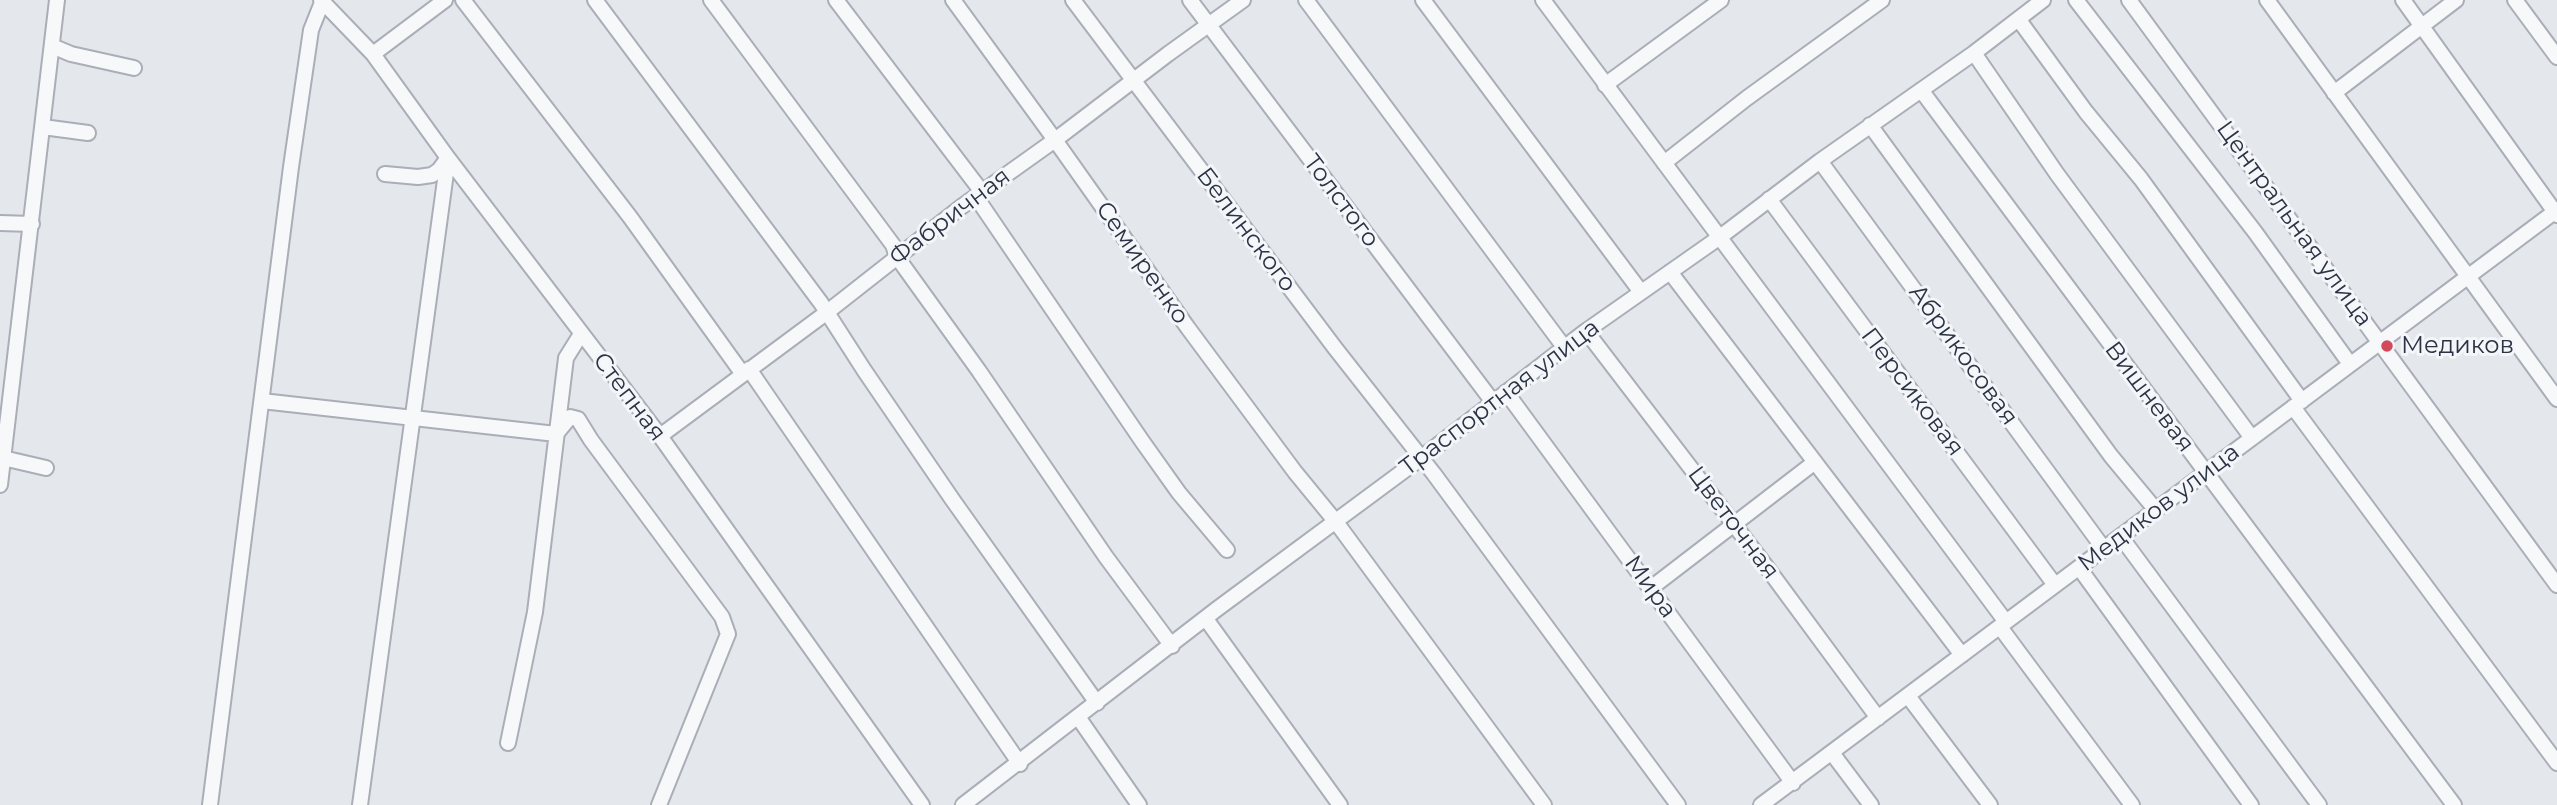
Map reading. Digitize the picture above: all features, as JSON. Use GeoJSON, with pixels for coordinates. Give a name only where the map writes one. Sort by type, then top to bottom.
{"type":"FeatureCollection","features":[{"type":"Feature","properties":{"kind":"street"},"geometry":{"type":"LineString","coordinates":[[0,485],[57,0]]}},
{"type":"Feature","properties":{"kind":"street"},"geometry":{"type":"LineString","coordinates":[[210,805],[291,167],[311,30],[322,0]]}},
{"type":"Feature","properties":{"kind":"street","name":"Степная"},"geometry":{"type":"LineString","coordinates":[[322,0],[373,54],[448,158],[660,436],[922,805]]}},
{"type":"Feature","properties":{"kind":"street"},"geometry":{"type":"LineString","coordinates":[[373,54],[444,0]]}},
{"type":"Feature","properties":{"kind":"street"},"geometry":{"type":"LineString","coordinates":[[463,0],[746,371],[1020,764]]}},
{"type":"Feature","properties":{"kind":"street"},"geometry":{"type":"LineString","coordinates":[[595,0],[821,303],[999,567],[1097,703]]}},
{"type":"Feature","properties":{"kind":"street"},"geometry":{"type":"LineString","coordinates":[[711,0],[893,245],[897,257],[979,371],[1106,557],[1172,646]]}},
{"type":"Feature","properties":{"kind":"street"},"geometry":{"type":"LineString","coordinates":[[836,0],[979,195],[1142,441],[1179,493],[1227,550]]}},
{"type":"Feature","properties":{"kind":"street","name":"Семиренко"},"geometry":{"type":"LineString","coordinates":[[953,0],[1188,328],[1295,472],[1336,522],[1544,805]]}},
{"type":"Feature","properties":{"kind":"street","name":"Белинского"},"geometry":{"type":"LineString","coordinates":[[1073,0],[1421,458],[1678,805]]}},
{"type":"Feature","properties":{"kind":"street","name":"Толстого"},"geometry":{"type":"LineString","coordinates":[[1190,0],[1493,402]]}},
{"type":"Feature","properties":{"kind":"street","name":"Фабричная"},"geometry":{"type":"LineString","coordinates":[[660,436],[1243,0]]}},
{"type":"Feature","properties":{"kind":"street"},"geometry":{"type":"LineString","coordinates":[[1306,0],[1564,347]]}},
{"type":"Feature","properties":{"kind":"street"},"geometry":{"type":"LineString","coordinates":[[1423,0],[1641,292]]}},
{"type":"Feature","properties":{"kind":"street"},"geometry":{"type":"LineString","coordinates":[[1605,85],[1721,0]]}},
{"type":"Feature","properties":{"kind":"street"},"geometry":{"type":"LineString","coordinates":[[1664,163],[1882,0]]}},
{"type":"Feature","properties":{"kind":"street","name":"Траспортная улица"},"geometry":{"type":"LineString","coordinates":[[963,805],[1564,347],[1720,237],[1820,161],[2019,20],[2043,0]]}},
{"type":"Feature","properties":{"kind":"street"},"geometry":{"type":"LineString","coordinates":[[2076,0],[2255,232],[2350,364]]}},
{"type":"Feature","properties":{"kind":"street","name":"Центральная улица"},"geometry":{"type":"LineString","coordinates":[[2129,0],[2557,584]]}},
{"type":"Feature","properties":{"kind":"street"},"geometry":{"type":"LineString","coordinates":[[2267,0],[2557,399]]}},
{"type":"Feature","properties":{"kind":"street"},"geometry":{"type":"LineString","coordinates":[[2403,0],[2556,212]]}},
{"type":"Feature","properties":{"kind":"street"},"geometry":{"type":"LineString","coordinates":[[2334,93],[2456,0]]}},
{"type":"Feature","properties":{"kind":"street"},"geometry":{"type":"LineString","coordinates":[[2515,0],[2557,57]]}},
{"type":"Feature","properties":{"kind":"street"},"geometry":{"type":"LineString","coordinates":[[1548,2],[1605,85],[1720,237],[2132,805]]}},
{"type":"Feature","properties":{"kind":"street"},"geometry":{"type":"LineString","coordinates":[[2019,20],[2086,112],[2141,178],[2297,404],[2557,763]]}},
{"type":"Feature","properties":{"kind":"street"},"geometry":{"type":"LineString","coordinates":[[52,46],[71,54],[134,68]]}},
{"type":"Feature","properties":{"kind":"street"},"geometry":{"type":"LineString","coordinates":[[1973,53],[2057,174],[2252,438]]}},
{"type":"Feature","properties":{"kind":"street","name":"Вишневая"},"geometry":{"type":"LineString","coordinates":[[1921,90],[2454,805]]}},
{"type":"Feature","properties":{"kind":"street"},"geometry":{"type":"LineString","coordinates":[[1870,125],[2111,456],[2155,509]]}},
{"type":"Feature","properties":{"kind":"street"},"geometry":{"type":"LineString","coordinates":[[43,127],[88,133]]}},
{"type":"Feature","properties":{"kind":"street"},"geometry":{"type":"LineString","coordinates":[[385,174],[418,177],[432,174],[439,170],[448,158]]}},
{"type":"Feature","properties":{"kind":"street"},"geometry":{"type":"LineString","coordinates":[[360,805],[448,158]]}},
{"type":"Feature","properties":{"kind":"street","name":"Абрикосовая"},"geometry":{"type":"LineString","coordinates":[[1820,161],[2104,549]]}},
{"type":"Feature","properties":{"kind":"street","name":"Персиковая"},"geometry":{"type":"LineString","coordinates":[[1769,199],[2055,585]]}},
{"type":"Feature","properties":{"kind":"street","name":"Медиков улица"},"geometry":{"type":"LineString","coordinates":[[1761,805],[2556,212]]}},
{"type":"Feature","properties":{"kind":"street"},"geometry":{"type":"LineString","coordinates":[[0,223],[32,224]]}},
{"type":"Feature","properties":{"kind":"street"},"geometry":{"type":"LineString","coordinates":[[1670,272],[1962,655]]}},
{"type":"Feature","properties":{"kind":"street","name":"Цветочная"},"geometry":{"type":"LineString","coordinates":[[1586,331],[1878,718]]}},
{"type":"Feature","properties":{"kind":"street"},"geometry":{"type":"LineString","coordinates":[[508,743],[536,612],[566,358],[581,334]]}},
{"type":"Feature","properties":{"kind":"street","name":"Мира"},"geometry":{"type":"LineString","coordinates":[[1506,392],[1793,783]]}},
{"type":"Feature","properties":{"kind":"street"},"geometry":{"type":"LineString","coordinates":[[262,401],[412,420],[556,434]]}},
{"type":"Feature","properties":{"kind":"street"},"geometry":{"type":"LineString","coordinates":[[556,434],[570,417],[578,419],[722,617],[728,634],[659,805]]}},
{"type":"Feature","properties":{"kind":"street"},"geometry":{"type":"LineString","coordinates":[[3,458],[46,468]]}},
{"type":"Feature","properties":{"kind":"street"},"geometry":{"type":"LineString","coordinates":[[1651,588],[1815,462]]}},
{"type":"Feature","properties":{"kind":"street"},"geometry":{"type":"LineString","coordinates":[[2121,537],[2319,805]]}},
{"type":"Feature","properties":{"kind":"street"},"geometry":{"type":"LineString","coordinates":[[2080,569],[2251,805]]}},
{"type":"Feature","properties":{"kind":"street"},"geometry":{"type":"LineString","coordinates":[[1206,619],[1340,805]]}},
{"type":"Feature","properties":{"kind":"street"},"geometry":{"type":"LineString","coordinates":[[1908,696],[1990,805]]}},
{"type":"Feature","properties":{"kind":"street"},"geometry":{"type":"LineString","coordinates":[[1079,717],[1139,805]]}},
{"type":"Feature","properties":{"kind":"street"},"geometry":{"type":"LineString","coordinates":[[1832,753],[1871,805]]}},
{"type":"Feature","properties":{"kind":"place","name":"Медиков"},"geometry":{"type":"Point","coordinates":[2387,346]}}]}
